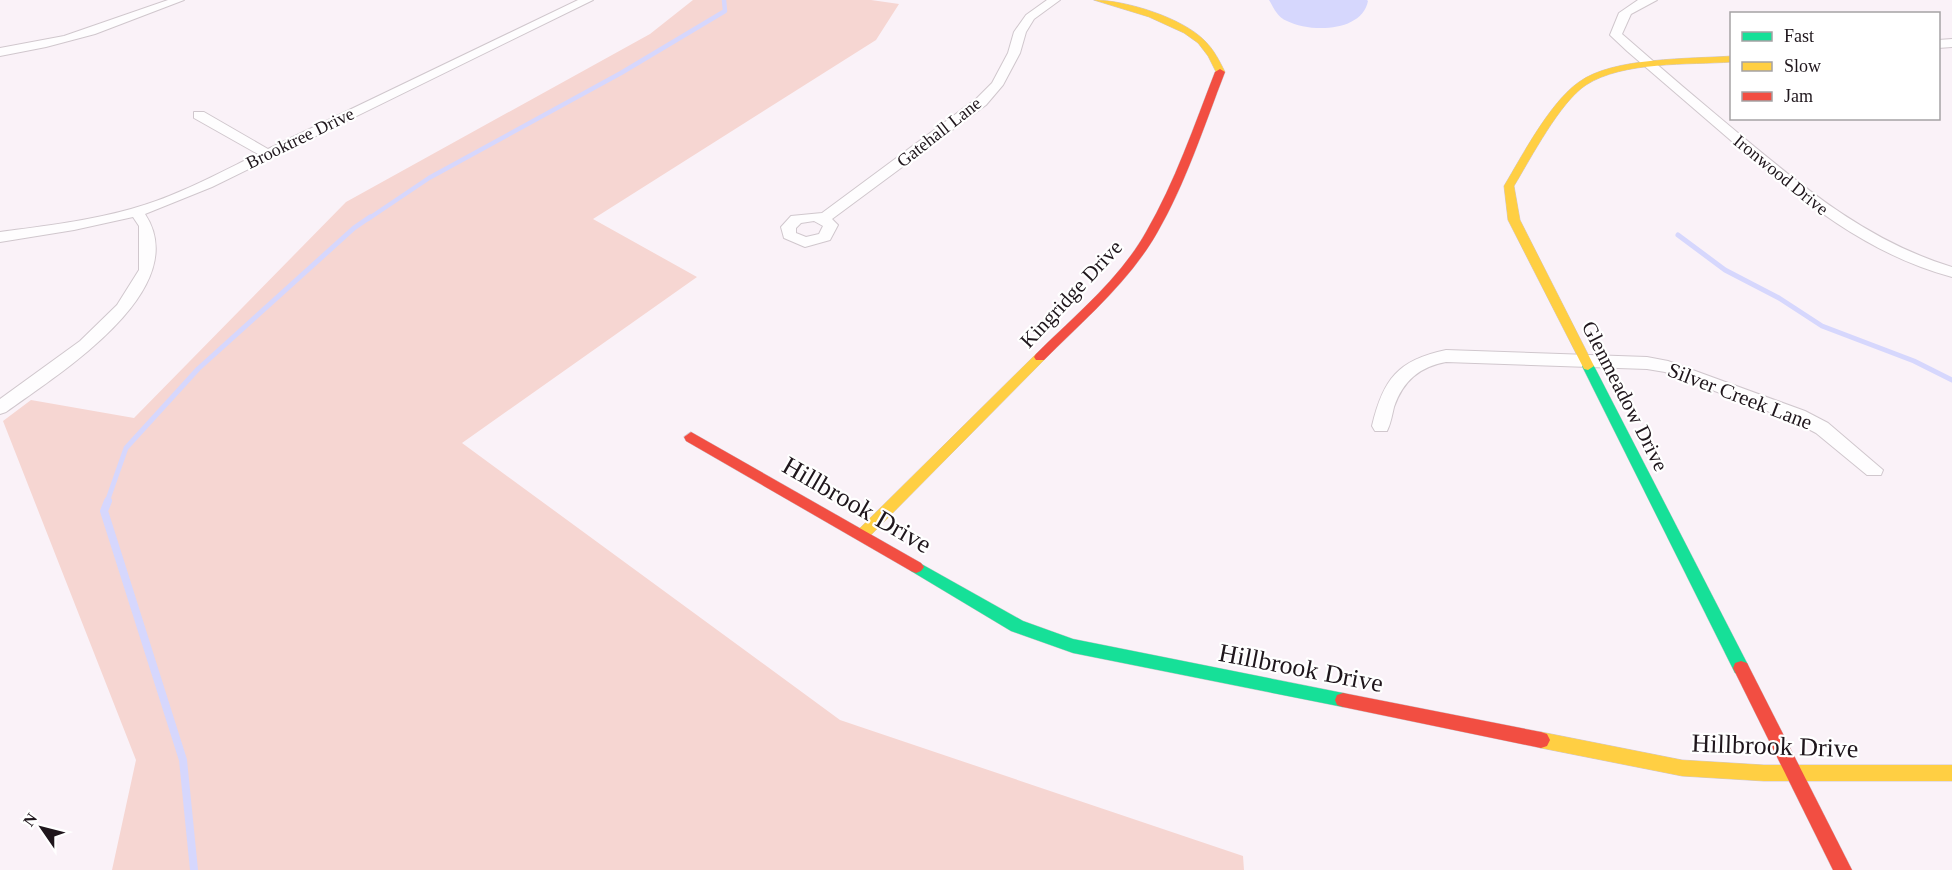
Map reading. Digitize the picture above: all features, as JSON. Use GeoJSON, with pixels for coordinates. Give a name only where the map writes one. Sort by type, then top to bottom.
{"type":"FeatureCollection","features":[{"type":"Feature","properties":{"kind":"street"},"geometry":{"type":"LineString","coordinates":[[0,52],[55,44],[89,34],[178,0]]}},
{"type":"Feature","properties":{"kind":"street","name":"Brooktree Drive"},"geometry":{"type":"LineString","coordinates":[[0,237],[74,226],[137,212],[207,184],[586,0]]}},
{"type":"Feature","properties":{"kind":"street","name":"Gatehall Lane"},"geometry":{"type":"LineString","coordinates":[[824,218],[981,102],[1001,77],[1030,17],[1054,0]]}},
{"type":"Feature","properties":{"kind":"street","name":"Kingridge Drive"},"geometry":{"type":"LineString","coordinates":[[862,535],[1117,281],[1140,251],[1168,201],[1221,75],[1220,63],[1206,45],[1178,25],[1098,0]]}},
{"type":"Feature","properties":{"kind":"street","name":"Ironwood Drive"},"geometry":{"type":"LineString","coordinates":[[1651,0],[1635,3],[1618,23],[1616,35],[1815,206],[1859,236],[1894,253],[1952,272]]}},
{"type":"Feature","properties":{"kind":"street","name":"Glenmeadow Drive"},"geometry":{"type":"LineString","coordinates":[[1730,59],[1625,69],[1582,83],[1565,102],[1509,186],[1514,220],[1843,870]]}},
{"type":"Feature","properties":{"kind":"street"},"geometry":{"type":"LineString","coordinates":[[199,115],[267,154]]}},
{"type":"Feature","properties":{"kind":"street"},"geometry":{"type":"LineString","coordinates":[[0,408],[86,345],[123,309],[147,270],[146,226],[137,212]]}},
{"type":"Feature","properties":{"kind":"street","name":"Silver Creek Lane"},"geometry":{"type":"LineString","coordinates":[[1380,426],[1387,395],[1414,365],[1429,358],[1647,363],[1688,372],[1799,416],[1822,428],[1874,470]]}},
{"type":"Feature","properties":{"kind":"street","name":"Hillbrook Drive"},"geometry":{"type":"LineString","coordinates":[[691,437],[1017,626],[1073,646],[1682,768],[1794,773],[1952,773]]}},
{"type":"Feature","properties":{"kind":"shaded area"},"geometry":{"type":"Polygon","coordinates":[[[693,0],[871,0],[899,4],[876,40],[593,219],[697,277],[462,443],[840,720],[1243,856],[1244,870],[112,870],[136,760],[3,421],[31,400],[134,418],[346,202],[650,34],[693,0]]]}},
{"type":"Feature","properties":{"kind":"water"},"geometry":{"type":"Polygon","coordinates":[[[1269,0],[1368,1],[1364,11],[1356,19],[1346,24],[1322,28],[1297,25],[1284,19],[1276,12],[1269,0]]]}},
{"type":"Feature","properties":{"kind":"waterway"},"geometry":{"type":"LineString","coordinates":[[368,219],[429,178],[621,73],[725,11],[724,0]]}},
{"type":"Feature","properties":{"kind":"waterway"},"geometry":{"type":"LineString","coordinates":[[107,502],[126,448],[198,369],[354,228],[370,217]]}},
{"type":"Feature","properties":{"kind":"waterway"},"geometry":{"type":"LineString","coordinates":[[1678,235],[1725,270],[1779,298],[1822,326],[1914,361],[1952,380]]}},
{"type":"Feature","properties":{"kind":"waterway"},"geometry":{"type":"LineString","coordinates":[[108,501],[104,511],[183,760],[194,870]]}},
{"type":"Feature","properties":{"kind":"traffic: fast"},"geometry":{"type":"LineString","coordinates":[[1588,366],[1741,668]]}},
{"type":"Feature","properties":{"kind":"traffic: fast"},"geometry":{"type":"LineString","coordinates":[[916,567],[1017,626],[1073,646],[1343,700]]}},
{"type":"Feature","properties":{"kind":"traffic: slow"},"geometry":{"type":"LineString","coordinates":[[1098,0],[1152,15],[1187,31],[1201,41],[1213,55],[1220,72]]}},
{"type":"Feature","properties":{"kind":"traffic: slow"},"geometry":{"type":"LineString","coordinates":[[1588,366],[1514,220],[1509,186],[1555,114],[1584,82],[1637,66],[1730,59]]}},
{"type":"Feature","properties":{"kind":"traffic: slow"},"geometry":{"type":"LineString","coordinates":[[862,535],[1040,357]]}},
{"type":"Feature","properties":{"kind":"traffic: slow"},"geometry":{"type":"LineString","coordinates":[[1541,740],[1682,768],[1764,773],[1952,773]]}},
{"type":"Feature","properties":{"kind":"traffic: jam"},"geometry":{"type":"LineString","coordinates":[[1040,357],[1117,281],[1151,234],[1177,182],[1220,72]]}},
{"type":"Feature","properties":{"kind":"traffic: jam"},"geometry":{"type":"LineString","coordinates":[[691,437],[916,567]]}},
{"type":"Feature","properties":{"kind":"traffic: jam"},"geometry":{"type":"LineString","coordinates":[[1741,668],[1843,870]]}},
{"type":"Feature","properties":{"kind":"traffic: jam"},"geometry":{"type":"LineString","coordinates":[[1343,700],[1541,740]]}}]}
